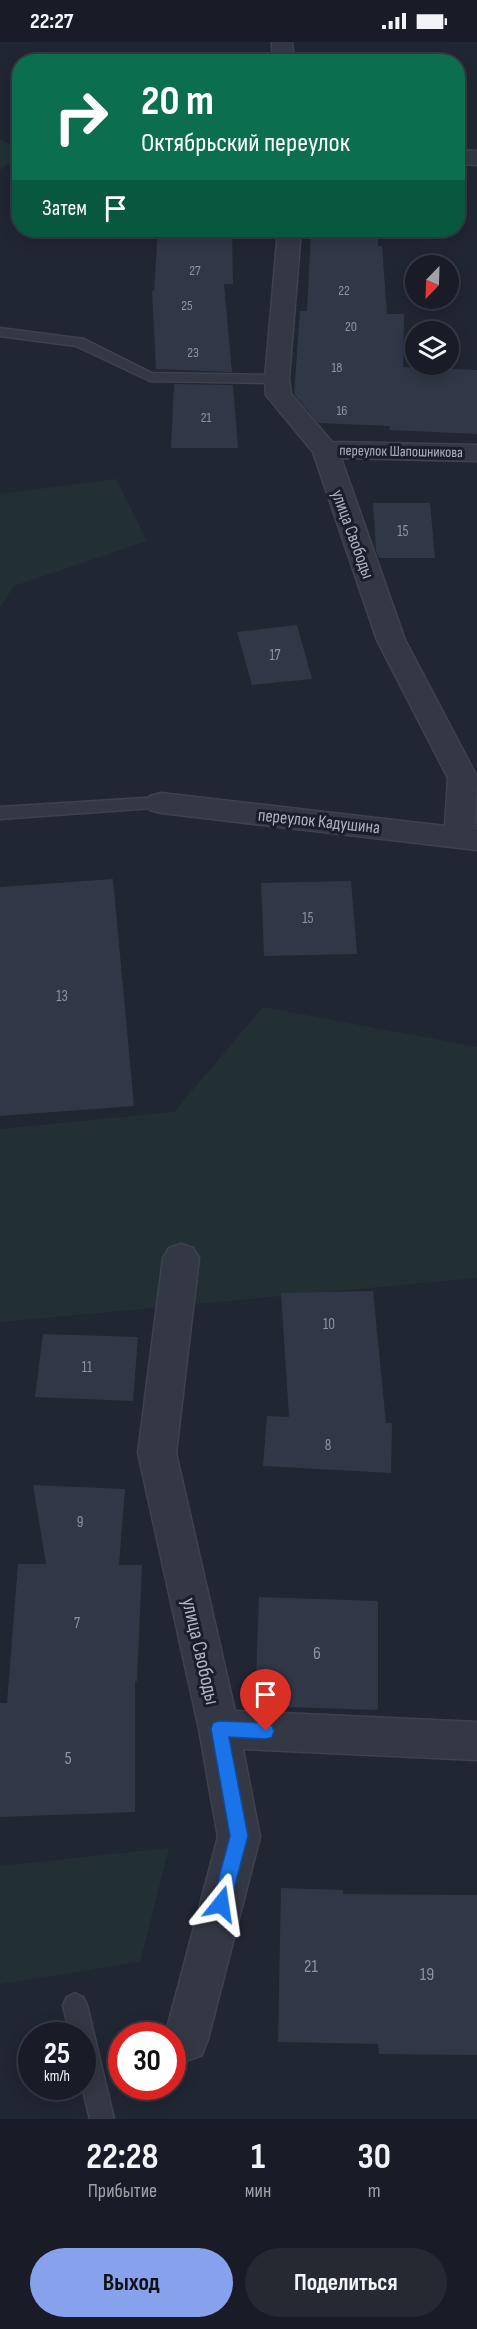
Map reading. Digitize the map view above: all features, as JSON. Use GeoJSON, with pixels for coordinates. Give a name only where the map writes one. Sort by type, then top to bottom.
{"type":"FeatureCollection","features":[{"type":"Feature","properties":{"kind":"street","name":"улица Свободы"},"geometry":{"type":"LineString","coordinates":[[288,237],[277,379],[279,395],[325,450],[391,640],[463,778],[468,838]]}},
{"type":"Feature","properties":{"kind":"street","name":"переулок Шапошникова"},"geometry":{"type":"LineString","coordinates":[[325,450],[477,453]]}},
{"type":"Feature","properties":{"kind":"street","name":"переулок Кадушина"},"geometry":{"type":"LineString","coordinates":[[160,803],[468,838]]}},
{"type":"Feature","properties":{"kind":"street","name":"улица Свободы"},"geometry":{"type":"LineString","coordinates":[[181,1258],[157,1453],[219,1729],[239,1836],[186,2039]]}},
{"type":"Feature","properties":{"kind":"street"},"geometry":{"type":"LineString","coordinates":[[219,1729],[477,1741]]}},
{"type":"Feature","properties":{"kind":"lane"},"geometry":{"type":"LineString","coordinates":[[0,332],[79,342],[150,377],[277,379]]}},
{"type":"Feature","properties":{"kind":"lane"},"geometry":{"type":"LineString","coordinates":[[0,813],[160,803]]}},
{"type":"Feature","properties":{"kind":"lane"},"geometry":{"type":"LineString","coordinates":[[75,2005],[79,2022]]}},
{"type":"Feature","properties":{"kind":"lane"},"geometry":{"type":"LineString","coordinates":[[96,2094],[102,2119]]}},
{"type":"Feature","properties":{"kind":"shaded area"},"geometry":{"type":"Polygon","coordinates":[[[0,139],[12,145],[12,162],[0,170],[0,139]]]}},
{"type":"Feature","properties":{"kind":"shaded area"},"geometry":{"type":"Polygon","coordinates":[[[116,479],[147,541],[14,586],[0,607],[0,494],[116,479]]]}},
{"type":"Feature","properties":{"kind":"shaded area"},"geometry":{"type":"Polygon","coordinates":[[[263,1007],[477,1047],[477,1278],[0,1322],[0,1129],[174,1112],[263,1007]]]}},
{"type":"Feature","properties":{"kind":"shaded area"},"geometry":{"type":"Polygon","coordinates":[[[169,1848],[140,1962],[0,1984],[0,1866],[169,1848]]]}},
{"type":"Feature","properties":{"kind":"building"},"geometry":{"type":"Polygon","coordinates":[[[158,237],[232,237],[233,284],[224,284],[232,372],[156,369],[152,291],[154,291],[158,237]]]}},
{"type":"Feature","properties":{"kind":"building"},"geometry":{"type":"Polygon","coordinates":[[[311,237],[378,237],[378,246],[382,246],[387,314],[404,314],[403,367],[405,367],[405,375],[459,375],[459,369],[477,370],[477,434],[389,430],[390,426],[318,423],[294,394],[300,311],[307,311],[311,237]]]}},
{"type":"Feature","properties":{"kind":"building"},"geometry":{"type":"Polygon","coordinates":[[[174,384],[233,385],[238,448],[171,448],[174,384]]]}},
{"type":"Feature","properties":{"kind":"building"},"geometry":{"type":"Polygon","coordinates":[[[373,503],[430,503],[435,558],[379,558],[376,551],[373,503]]]}},
{"type":"Feature","properties":{"kind":"building"},"geometry":{"type":"Polygon","coordinates":[[[297,625],[312,679],[252,685],[237,632],[297,625]]]}},
{"type":"Feature","properties":{"kind":"building"},"geometry":{"type":"Polygon","coordinates":[[[113,879],[134,1106],[0,1116],[0,887],[113,879]]]}},
{"type":"Feature","properties":{"kind":"building"},"geometry":{"type":"Polygon","coordinates":[[[351,881],[357,954],[264,956],[261,883],[351,881]]]}},
{"type":"Feature","properties":{"kind":"building"},"geometry":{"type":"Polygon","coordinates":[[[373,1291],[386,1423],[392,1423],[391,1473],[263,1466],[267,1416],[289,1417],[281,1293],[373,1291]]]}},
{"type":"Feature","properties":{"kind":"building"},"geometry":{"type":"Polygon","coordinates":[[[43,1334],[138,1337],[133,1401],[35,1397],[43,1334]]]}},
{"type":"Feature","properties":{"kind":"building"},"geometry":{"type":"Polygon","coordinates":[[[33,1485],[125,1489],[119,1565],[142,1565],[137,1681],[135,1681],[135,1812],[0,1817],[0,1703],[7,1703],[18,1564],[46,1564],[33,1485]]]}},
{"type":"Feature","properties":{"kind":"building"},"geometry":{"type":"Polygon","coordinates":[[[259,1597],[378,1601],[378,1710],[255,1706],[259,1597]]]}},
{"type":"Feature","properties":{"kind":"building"},"geometry":{"type":"Polygon","coordinates":[[[281,1888],[343,1890],[343,1894],[477,1895],[477,2055],[379,2054],[378,2044],[278,2042],[281,1888]]]}},
{"type":"Feature","properties":{"kind":"route"},"geometry":{"type":"LineString","coordinates":[[221,1904],[239,1836],[219,1729],[266,1731]]}}]}
